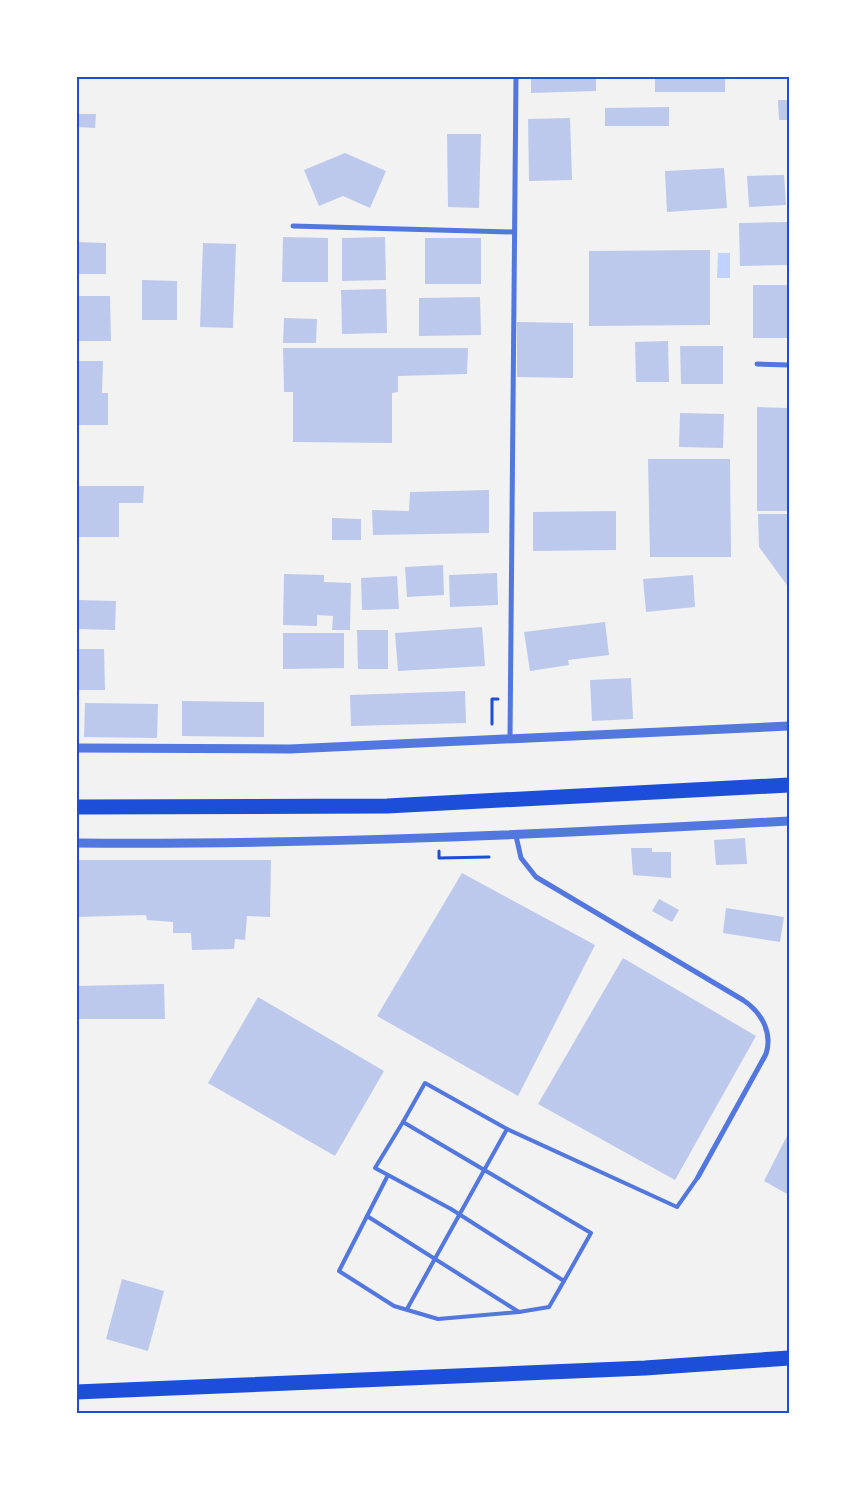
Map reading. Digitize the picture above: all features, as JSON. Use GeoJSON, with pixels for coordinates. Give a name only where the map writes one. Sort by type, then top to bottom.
{"type":"FeatureCollection","features":[{"type":"Feature","properties":{"kind":"highway"},"geometry":{"type":"LineString","coordinates":[[76,808],[387,806],[789,785]]}},
{"type":"Feature","properties":{"kind":"highway"},"geometry":{"type":"LineString","coordinates":[[76,1392],[645,1368],[789,1358]]}},
{"type":"Feature","properties":{"kind":"street"},"geometry":{"type":"LineString","coordinates":[[510,740],[513,232],[516,76]]}},
{"type":"Feature","properties":{"kind":"street"},"geometry":{"type":"LineString","coordinates":[[293,226],[513,232]]}},
{"type":"Feature","properties":{"kind":"street"},"geometry":{"type":"LineString","coordinates":[[757,364],[789,364]]}},
{"type":"Feature","properties":{"kind":"street"},"geometry":{"type":"LineString","coordinates":[[76,748],[290,749],[789,726]]}},
{"type":"Feature","properties":{"kind":"street"},"geometry":{"type":"LineString","coordinates":[[76,843],[198,844],[516,836],[789,821]]}},
{"type":"Feature","properties":{"kind":"street"},"geometry":{"type":"LineString","coordinates":[[516,836],[521,858],[536,877],[743,1000],[760,1016],[768,1038],[766,1054],[698,1176]]}},
{"type":"Feature","properties":{"kind":"lane"},"geometry":{"type":"LineString","coordinates":[[564,1281],[460,1214],[375,1168],[425,1083],[507,1129],[676,1206],[698,1176]]}},
{"type":"Feature","properties":{"kind":"lane"},"geometry":{"type":"LineString","coordinates":[[388,1175],[339,1271],[394,1306],[438,1319],[519,1312],[550,1307],[591,1233],[403,1122]]}},
{"type":"Feature","properties":{"kind":"lane"},"geometry":{"type":"LineString","coordinates":[[407,1310],[507,1129]]}},
{"type":"Feature","properties":{"kind":"lane"},"geometry":{"type":"LineString","coordinates":[[367,1216],[519,1312]]}},
{"type":"Feature","properties":{"kind":"path"},"geometry":{"type":"LineString","coordinates":[[492,699],[492,731]]}},
{"type":"Feature","properties":{"kind":"path"},"geometry":{"type":"LineString","coordinates":[[445,858],[489,857]]}},
{"type":"Feature","properties":{"kind":"water"},"geometry":{"type":"Polygon","coordinates":[[[718,253],[730,253],[730,278],[717,278],[718,253]]]}},
{"type":"Feature","properties":{"kind":"building"},"geometry":{"type":"Polygon","coordinates":[[[531,76],[596,76],[596,91],[531,93],[531,76]]]}},
{"type":"Feature","properties":{"kind":"building"},"geometry":{"type":"Polygon","coordinates":[[[655,76],[725,76],[725,92],[655,92],[655,76]]]}},
{"type":"Feature","properties":{"kind":"building"},"geometry":{"type":"Polygon","coordinates":[[[778,100],[789,100],[789,120],[779,120],[778,100]]]}},
{"type":"Feature","properties":{"kind":"building"},"geometry":{"type":"Polygon","coordinates":[[[669,107],[669,126],[605,126],[605,108],[669,107]]]}},
{"type":"Feature","properties":{"kind":"building"},"geometry":{"type":"Polygon","coordinates":[[[79,114],[96,114],[95,128],[78,127],[79,114]]]}},
{"type":"Feature","properties":{"kind":"building"},"geometry":{"type":"Polygon","coordinates":[[[570,118],[572,180],[529,181],[528,119],[570,118]]]}},
{"type":"Feature","properties":{"kind":"building"},"geometry":{"type":"Polygon","coordinates":[[[447,134],[481,134],[479,208],[448,207],[447,134]]]}},
{"type":"Feature","properties":{"kind":"building"},"geometry":{"type":"Polygon","coordinates":[[[345,153],[386,171],[370,208],[343,196],[319,206],[304,170],[345,153]]]}},
{"type":"Feature","properties":{"kind":"building"},"geometry":{"type":"Polygon","coordinates":[[[724,168],[727,208],[667,212],[665,171],[724,168]]]}},
{"type":"Feature","properties":{"kind":"building"},"geometry":{"type":"Polygon","coordinates":[[[784,175],[786,205],[749,207],[747,176],[784,175]]]}},
{"type":"Feature","properties":{"kind":"building"},"geometry":{"type":"Polygon","coordinates":[[[787,222],[788,265],[740,266],[739,223],[787,222]]]}},
{"type":"Feature","properties":{"kind":"building"},"geometry":{"type":"Polygon","coordinates":[[[283,237],[328,238],[328,282],[282,282],[283,237]]]}},
{"type":"Feature","properties":{"kind":"building"},"geometry":{"type":"Polygon","coordinates":[[[385,237],[386,280],[342,281],[342,238],[385,237]]]}},
{"type":"Feature","properties":{"kind":"building"},"geometry":{"type":"Polygon","coordinates":[[[425,238],[481,238],[481,284],[425,284],[425,238]]]}},
{"type":"Feature","properties":{"kind":"building"},"geometry":{"type":"Polygon","coordinates":[[[76,242],[106,243],[106,274],[76,274],[76,242]]]}},
{"type":"Feature","properties":{"kind":"building"},"geometry":{"type":"Polygon","coordinates":[[[203,243],[236,244],[233,328],[200,327],[203,243]]]}},
{"type":"Feature","properties":{"kind":"building"},"geometry":{"type":"Polygon","coordinates":[[[710,250],[710,325],[589,326],[589,251],[710,250]]]}},
{"type":"Feature","properties":{"kind":"building"},"geometry":{"type":"Polygon","coordinates":[[[142,280],[177,281],[177,320],[142,320],[142,280]]]}},
{"type":"Feature","properties":{"kind":"building"},"geometry":{"type":"Polygon","coordinates":[[[753,285],[789,285],[789,338],[753,338],[753,285]]]}},
{"type":"Feature","properties":{"kind":"building"},"geometry":{"type":"Polygon","coordinates":[[[386,289],[387,333],[342,334],[341,290],[386,289]]]}},
{"type":"Feature","properties":{"kind":"building"},"geometry":{"type":"Polygon","coordinates":[[[76,296],[110,296],[111,341],[76,341],[76,296]]]}},
{"type":"Feature","properties":{"kind":"building"},"geometry":{"type":"Polygon","coordinates":[[[480,297],[481,335],[419,336],[419,298],[480,297]]]}},
{"type":"Feature","properties":{"kind":"building"},"geometry":{"type":"Polygon","coordinates":[[[284,318],[317,319],[316,343],[283,343],[284,318]]]}},
{"type":"Feature","properties":{"kind":"building"},"geometry":{"type":"Polygon","coordinates":[[[517,322],[573,323],[573,378],[517,377],[517,322]]]}},
{"type":"Feature","properties":{"kind":"building"},"geometry":{"type":"Polygon","coordinates":[[[668,341],[669,382],[636,382],[635,342],[668,341]]]}},
{"type":"Feature","properties":{"kind":"building"},"geometry":{"type":"Polygon","coordinates":[[[680,346],[723,346],[723,384],[681,384],[680,346]]]}},
{"type":"Feature","properties":{"kind":"building"},"geometry":{"type":"Polygon","coordinates":[[[283,348],[468,348],[467,374],[398,376],[398,392],[392,393],[392,443],[293,442],[293,392],[284,392],[283,348]]]}},
{"type":"Feature","properties":{"kind":"building"},"geometry":{"type":"Polygon","coordinates":[[[76,361],[103,361],[102,393],[108,393],[108,425],[76,425],[76,361]]]}},
{"type":"Feature","properties":{"kind":"building"},"geometry":{"type":"Polygon","coordinates":[[[757,407],[789,408],[789,511],[757,511],[757,407]]]}},
{"type":"Feature","properties":{"kind":"building"},"geometry":{"type":"Polygon","coordinates":[[[680,413],[724,414],[723,448],[679,447],[680,413]]]}},
{"type":"Feature","properties":{"kind":"building"},"geometry":{"type":"Polygon","coordinates":[[[648,459],[730,459],[731,557],[650,557],[648,459]]]}},
{"type":"Feature","properties":{"kind":"building"},"geometry":{"type":"Polygon","coordinates":[[[76,486],[144,486],[143,503],[119,503],[119,537],[76,537],[76,486]]]}},
{"type":"Feature","properties":{"kind":"building"},"geometry":{"type":"Polygon","coordinates":[[[489,490],[489,533],[373,535],[372,510],[409,511],[410,492],[489,490]]]}},
{"type":"Feature","properties":{"kind":"building"},"geometry":{"type":"Polygon","coordinates":[[[616,511],[616,550],[533,551],[533,512],[616,511]]]}},
{"type":"Feature","properties":{"kind":"building"},"geometry":{"type":"Polygon","coordinates":[[[758,514],[789,514],[789,588],[759,547],[758,514]]]}},
{"type":"Feature","properties":{"kind":"building"},"geometry":{"type":"Polygon","coordinates":[[[332,518],[361,519],[361,540],[332,540],[332,518]]]}},
{"type":"Feature","properties":{"kind":"building"},"geometry":{"type":"Polygon","coordinates":[[[443,565],[444,595],[407,597],[405,567],[443,565]]]}},
{"type":"Feature","properties":{"kind":"building"},"geometry":{"type":"Polygon","coordinates":[[[497,573],[498,605],[450,607],[449,575],[497,573]]]}},
{"type":"Feature","properties":{"kind":"building"},"geometry":{"type":"Polygon","coordinates":[[[284,574],[324,575],[324,582],[351,583],[350,630],[332,630],[333,616],[317,615],[317,626],[283,625],[284,574]]]}},
{"type":"Feature","properties":{"kind":"building"},"geometry":{"type":"Polygon","coordinates":[[[693,575],[695,607],[646,612],[643,579],[693,575]]]}},
{"type":"Feature","properties":{"kind":"building"},"geometry":{"type":"Polygon","coordinates":[[[397,576],[399,609],[362,610],[361,578],[397,576]]]}},
{"type":"Feature","properties":{"kind":"building"},"geometry":{"type":"Polygon","coordinates":[[[76,600],[116,601],[115,630],[76,629],[76,600]]]}},
{"type":"Feature","properties":{"kind":"building"},"geometry":{"type":"Polygon","coordinates":[[[605,622],[609,655],[568,660],[569,665],[530,671],[524,632],[605,622]]]}},
{"type":"Feature","properties":{"kind":"building"},"geometry":{"type":"Polygon","coordinates":[[[482,627],[485,666],[398,671],[395,633],[482,627]]]}},
{"type":"Feature","properties":{"kind":"building"},"geometry":{"type":"Polygon","coordinates":[[[357,630],[388,630],[388,669],[358,669],[357,630]]]}},
{"type":"Feature","properties":{"kind":"building"},"geometry":{"type":"Polygon","coordinates":[[[283,633],[344,633],[344,668],[283,669],[283,633]]]}},
{"type":"Feature","properties":{"kind":"building"},"geometry":{"type":"Polygon","coordinates":[[[76,649],[104,649],[105,690],[76,690],[76,649]]]}},
{"type":"Feature","properties":{"kind":"building"},"geometry":{"type":"Polygon","coordinates":[[[631,678],[633,719],[592,721],[590,680],[631,678]]]}},
{"type":"Feature","properties":{"kind":"building"},"geometry":{"type":"Polygon","coordinates":[[[465,691],[466,723],[351,726],[350,695],[465,691]]]}},
{"type":"Feature","properties":{"kind":"building"},"geometry":{"type":"Polygon","coordinates":[[[182,701],[264,702],[264,737],[182,736],[182,701]]]}},
{"type":"Feature","properties":{"kind":"building"},"geometry":{"type":"Polygon","coordinates":[[[85,703],[158,704],[157,738],[84,737],[85,703]]]}},
{"type":"Feature","properties":{"kind":"building"},"geometry":{"type":"Polygon","coordinates":[[[745,838],[747,864],[716,865],[714,840],[745,838]]]}},
{"type":"Feature","properties":{"kind":"building"},"geometry":{"type":"Polygon","coordinates":[[[631,848],[652,848],[652,852],[671,852],[671,878],[633,875],[631,848]]]}},
{"type":"Feature","properties":{"kind":"building"},"geometry":{"type":"Polygon","coordinates":[[[76,860],[271,860],[270,917],[247,916],[245,940],[235,939],[234,949],[192,950],[191,933],[173,933],[173,922],[147,920],[146,915],[76,917],[76,860]]]}},
{"type":"Feature","properties":{"kind":"building"},"geometry":{"type":"Polygon","coordinates":[[[462,873],[595,945],[518,1096],[377,1016],[462,873]]]}},
{"type":"Feature","properties":{"kind":"building"},"geometry":{"type":"Polygon","coordinates":[[[659,899],[679,910],[672,922],[652,911],[659,899]]]}},
{"type":"Feature","properties":{"kind":"building"},"geometry":{"type":"Polygon","coordinates":[[[726,908],[784,917],[780,942],[723,933],[726,908]]]}},
{"type":"Feature","properties":{"kind":"building"},"geometry":{"type":"Polygon","coordinates":[[[623,958],[756,1036],[675,1180],[538,1104],[623,958]]]}},
{"type":"Feature","properties":{"kind":"building"},"geometry":{"type":"Polygon","coordinates":[[[164,984],[165,1019],[76,1019],[76,986],[164,984]]]}},
{"type":"Feature","properties":{"kind":"building"},"geometry":{"type":"Polygon","coordinates":[[[258,997],[384,1071],[335,1156],[208,1083],[258,997]]]}},
{"type":"Feature","properties":{"kind":"building"},"geometry":{"type":"Polygon","coordinates":[[[789,1132],[789,1195],[764,1181],[789,1132]]]}},
{"type":"Feature","properties":{"kind":"building"},"geometry":{"type":"Polygon","coordinates":[[[122,1279],[164,1291],[148,1351],[106,1339],[122,1279]]]}}]}
